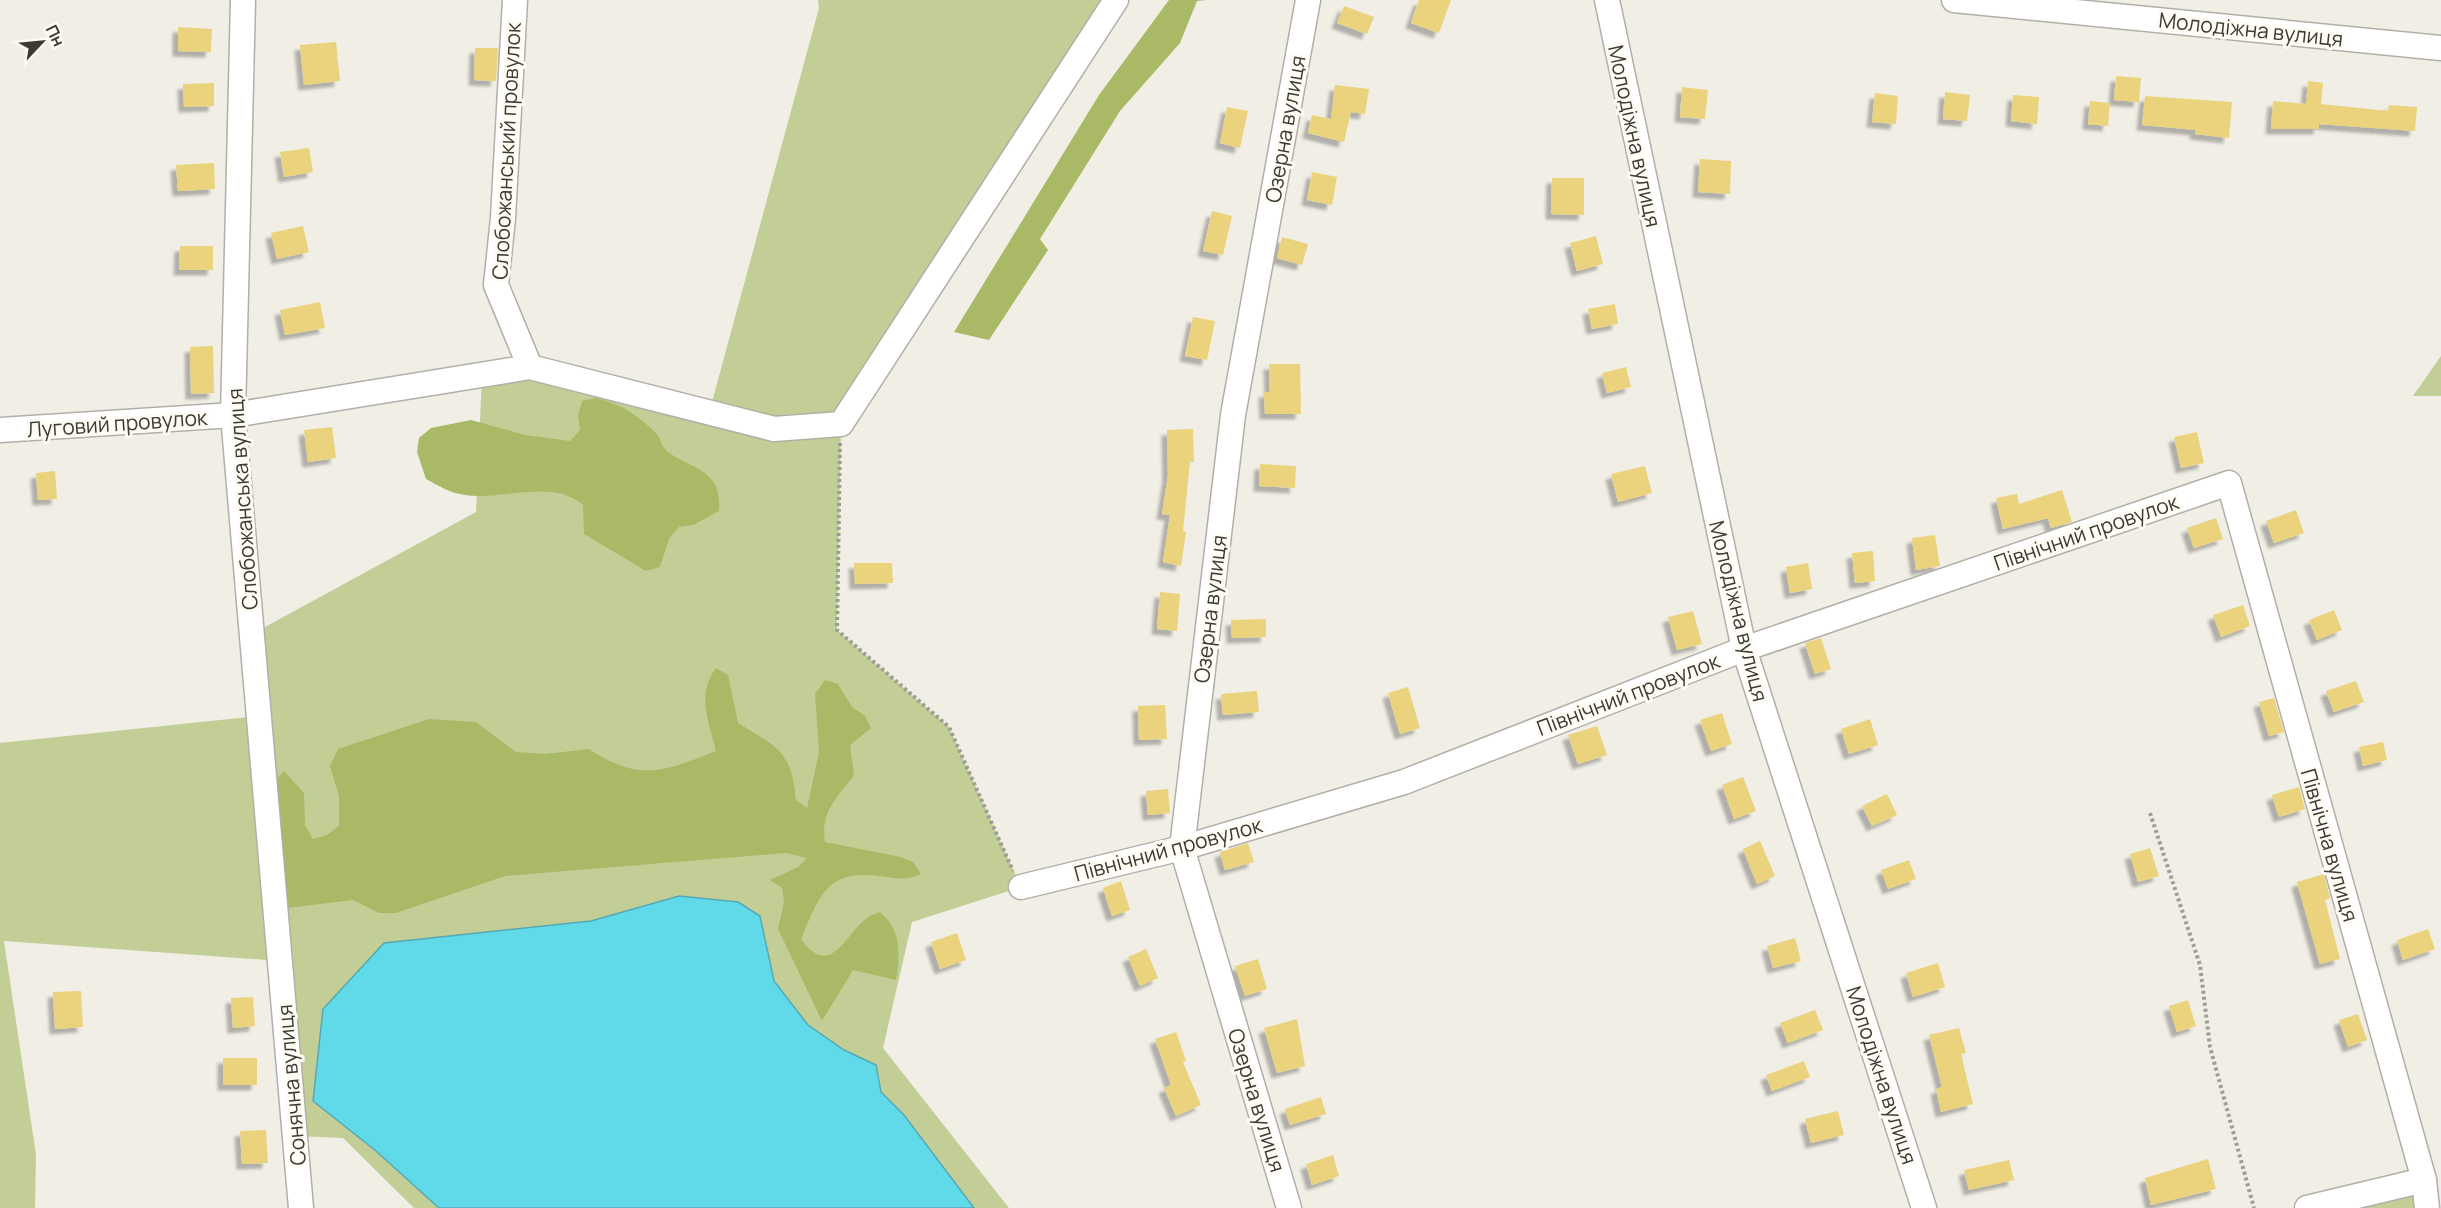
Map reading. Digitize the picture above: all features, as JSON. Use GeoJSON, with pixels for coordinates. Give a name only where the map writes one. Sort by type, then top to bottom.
{"type":"FeatureCollection","features":[{"type":"Feature","properties":{"kind":"street","name":"Слобожанська вулиця"},"geometry":{"type":"LineString","coordinates":[[243,0],[233,415],[280,961]]}},
{"type":"Feature","properties":{"kind":"street","name":"Слобожанський провулок"},"geometry":{"type":"LineString","coordinates":[[515,0],[503,218],[496,285],[530,367]]}},
{"type":"Feature","properties":{"kind":"street"},"geometry":{"type":"LineString","coordinates":[[530,367],[774,429],[841,424],[1116,0]]}},
{"type":"Feature","properties":{"kind":"street","name":"Озерна вулиця"},"geometry":{"type":"LineString","coordinates":[[1289,1208],[1182,848],[1233,415],[1308,0]]}},
{"type":"Feature","properties":{"kind":"street","name":"Молодіжна вулиця"},"geometry":{"type":"LineString","coordinates":[[1607,0],[1744,649],[1924,1208]]}},
{"type":"Feature","properties":{"kind":"street","name":"Молодіжна вулиця"},"geometry":{"type":"LineString","coordinates":[[1954,0],[2441,48]]}},
{"type":"Feature","properties":{"kind":"street","name":"Луговий провулок"},"geometry":{"type":"LineString","coordinates":[[0,430],[233,415],[530,367]]}},
{"type":"Feature","properties":{"kind":"street","name":"Північний провулок"},"geometry":{"type":"LineString","coordinates":[[1021,887],[1182,848],[1404,782],[1744,649],[2229,483]]}},
{"type":"Feature","properties":{"kind":"street","name":"Північна вулиця"},"geometry":{"type":"LineString","coordinates":[[2229,483],[2424,1180],[2427,1208]]}},
{"type":"Feature","properties":{"kind":"street","name":"Сонячна вулиця"},"geometry":{"type":"LineString","coordinates":[[280,961],[301,1208]]}},
{"type":"Feature","properties":{"kind":"street"},"geometry":{"type":"LineString","coordinates":[[2307,1208],[2424,1180]]}},
{"type":"Feature","properties":{"kind":"path"},"geometry":{"type":"LineString","coordinates":[[841,424],[837,630],[949,727],[1021,887]]}},
{"type":"Feature","properties":{"kind":"path"},"geometry":{"type":"LineString","coordinates":[[2150,813],[2200,965],[2210,1047],[2254,1208]]}},
{"type":"Feature","properties":{"kind":"green space"},"geometry":{"type":"Polygon","coordinates":[[[818,0],[1116,0],[841,424],[837,630],[949,727],[1021,887],[912,922],[883,1048],[1009,1208],[414,1208],[343,1138],[295,1136],[280,961],[4,941],[36,1155],[35,1208],[0,1208],[0,743],[259,716],[252,634],[476,512],[482,375],[530,367],[709,413],[819,8],[818,0]]]}},
{"type":"Feature","properties":{"kind":"green space"},"geometry":{"type":"Polygon","coordinates":[[[1169,0],[1206,0],[1197,1],[1180,43],[1120,111],[1040,239],[1048,250],[989,340],[954,332],[1099,95],[1169,0]]]}},
{"type":"Feature","properties":{"kind":"green space"},"geometry":{"type":"Polygon","coordinates":[[[2441,356],[2441,396],[2413,396],[2441,356]]]}},
{"type":"Feature","properties":{"kind":"green space"},"geometry":{"type":"Polygon","coordinates":[[[596,398],[622,407],[642,420],[656,433],[669,453],[705,473],[716,487],[719,511],[693,525],[679,527],[669,539],[660,567],[646,571],[584,534],[583,505],[571,497],[542,492],[465,495],[449,491],[426,479],[417,452],[419,438],[431,428],[471,420],[525,435],[570,441],[580,430],[578,416],[582,401],[596,398]]]}},
{"type":"Feature","properties":{"kind":"green space"},"geometry":{"type":"Polygon","coordinates":[[[716,668],[728,675],[738,723],[780,752],[790,770],[796,800],[807,808],[819,752],[815,694],[825,680],[838,684],[852,707],[865,716],[871,728],[850,745],[854,775],[827,814],[825,842],[901,857],[913,862],[921,874],[905,878],[861,875],[847,877],[827,889],[820,899],[801,939],[812,951],[821,955],[829,955],[837,950],[867,918],[880,912],[892,927],[898,943],[896,980],[853,970],[822,1021],[778,929],[784,902],[782,888],[770,880],[798,867],[807,858],[786,853],[505,876],[396,913],[379,913],[353,900],[279,909],[273,783],[284,771],[304,793],[305,825],[313,839],[327,835],[339,826],[339,796],[330,766],[338,749],[429,719],[476,722],[516,752],[545,754],[589,749],[623,766],[638,770],[666,768],[716,751],[705,698],[710,678],[716,668]]]}},
{"type":"Feature","properties":{"kind":"green space"},"geometry":{"type":"Polygon","coordinates":[[[2424,1180],[2427,1208],[2307,1208],[2424,1180]]]}},
{"type":"Feature","properties":{"kind":"water"},"geometry":{"type":"Polygon","coordinates":[[[679,896],[738,902],[760,916],[774,981],[808,1025],[844,1050],[876,1065],[881,1092],[904,1115],[974,1208],[439,1208],[376,1151],[313,1101],[323,1009],[384,943],[591,921],[679,896]]]}},
{"type":"Feature","properties":{"kind":"building"},"geometry":{"type":"Polygon","coordinates":[[[1419,0],[1451,0],[1439,33],[1411,23],[1419,0]]]}},
{"type":"Feature","properties":{"kind":"building"},"geometry":{"type":"Polygon","coordinates":[[[1344,6],[1374,17],[1367,34],[1337,23],[1344,6]]]}},
{"type":"Feature","properties":{"kind":"building"},"geometry":{"type":"Polygon","coordinates":[[[178,27],[212,29],[211,52],[178,51],[178,27]]]}},
{"type":"Feature","properties":{"kind":"building"},"geometry":{"type":"Polygon","coordinates":[[[336,42],[340,81],[304,85],[300,45],[336,42]]]}},
{"type":"Feature","properties":{"kind":"building"},"geometry":{"type":"Polygon","coordinates":[[[475,48],[498,48],[496,81],[474,80],[475,48]]]}},
{"type":"Feature","properties":{"kind":"building"},"geometry":{"type":"Polygon","coordinates":[[[2116,76],[2141,78],[2139,102],[2114,100],[2116,76]]]}},
{"type":"Feature","properties":{"kind":"building"},"geometry":{"type":"Polygon","coordinates":[[[2308,81],[2323,83],[2321,104],[2388,111],[2389,105],[2417,107],[2415,131],[2319,124],[2319,129],[2271,129],[2273,101],[2306,104],[2308,81]]]}},
{"type":"Feature","properties":{"kind":"building"},"geometry":{"type":"Polygon","coordinates":[[[214,83],[214,106],[184,107],[183,84],[214,83]]]}},
{"type":"Feature","properties":{"kind":"building"},"geometry":{"type":"Polygon","coordinates":[[[1335,85],[1369,89],[1365,114],[1351,112],[1344,142],[1308,133],[1312,115],[1331,119],[1335,85]]]}},
{"type":"Feature","properties":{"kind":"building"},"geometry":{"type":"Polygon","coordinates":[[[1682,87],[1708,90],[1705,119],[1680,117],[1682,87]]]}},
{"type":"Feature","properties":{"kind":"building"},"geometry":{"type":"Polygon","coordinates":[[[1945,92],[1970,95],[1967,121],[1943,119],[1945,92]]]}},
{"type":"Feature","properties":{"kind":"building"},"geometry":{"type":"Polygon","coordinates":[[[1875,93],[1898,96],[1896,124],[1872,122],[1875,93]]]}},
{"type":"Feature","properties":{"kind":"building"},"geometry":{"type":"Polygon","coordinates":[[[2013,95],[2039,97],[2037,124],[2011,121],[2013,95]]]}},
{"type":"Feature","properties":{"kind":"building"},"geometry":{"type":"Polygon","coordinates":[[[2145,96],[2232,102],[2229,138],[2195,134],[2196,130],[2142,125],[2145,96]]]}},
{"type":"Feature","properties":{"kind":"building"},"geometry":{"type":"Polygon","coordinates":[[[2090,101],[2110,103],[2108,126],[2088,124],[2090,101]]]}},
{"type":"Feature","properties":{"kind":"building"},"geometry":{"type":"Polygon","coordinates":[[[1227,107],[1248,111],[1240,148],[1220,143],[1227,107]]]}},
{"type":"Feature","properties":{"kind":"building"},"geometry":{"type":"Polygon","coordinates":[[[309,148],[313,172],[284,177],[280,152],[309,148]]]}},
{"type":"Feature","properties":{"kind":"building"},"geometry":{"type":"Polygon","coordinates":[[[1700,159],[1731,161],[1730,194],[1698,192],[1700,159]]]}},
{"type":"Feature","properties":{"kind":"building"},"geometry":{"type":"Polygon","coordinates":[[[214,163],[215,189],[178,191],[176,165],[214,163]]]}},
{"type":"Feature","properties":{"kind":"building"},"geometry":{"type":"Polygon","coordinates":[[[1312,172],[1337,177],[1332,205],[1307,200],[1312,172]]]}},
{"type":"Feature","properties":{"kind":"building"},"geometry":{"type":"Polygon","coordinates":[[[1552,178],[1584,178],[1584,215],[1551,214],[1552,178]]]}},
{"type":"Feature","properties":{"kind":"building"},"geometry":{"type":"Polygon","coordinates":[[[1212,211],[1232,216],[1223,255],[1203,251],[1212,211]]]}},
{"type":"Feature","properties":{"kind":"building"},"geometry":{"type":"Polygon","coordinates":[[[303,226],[309,252],[277,259],[271,233],[303,226]]]}},
{"type":"Feature","properties":{"kind":"building"},"geometry":{"type":"Polygon","coordinates":[[[1596,236],[1603,264],[1577,271],[1570,243],[1596,236]]]}},
{"type":"Feature","properties":{"kind":"building"},"geometry":{"type":"Polygon","coordinates":[[[1282,237],[1308,244],[1302,265],[1277,258],[1282,237]]]}},
{"type":"Feature","properties":{"kind":"building"},"geometry":{"type":"Polygon","coordinates":[[[180,246],[213,246],[213,270],[179,270],[180,246]]]}},
{"type":"Feature","properties":{"kind":"building"},"geometry":{"type":"Polygon","coordinates":[[[320,302],[325,328],[285,335],[280,310],[320,302]]]}},
{"type":"Feature","properties":{"kind":"building"},"geometry":{"type":"Polygon","coordinates":[[[1615,304],[1618,324],[1592,329],[1588,309],[1615,304]]]}},
{"type":"Feature","properties":{"kind":"building"},"geometry":{"type":"Polygon","coordinates":[[[1193,317],[1215,321],[1207,360],[1185,356],[1193,317]]]}},
{"type":"Feature","properties":{"kind":"building"},"geometry":{"type":"Polygon","coordinates":[[[213,346],[214,393],[191,394],[190,347],[213,346]]]}},
{"type":"Feature","properties":{"kind":"building"},"geometry":{"type":"Polygon","coordinates":[[[1269,364],[1300,364],[1301,414],[1265,414],[1264,392],[1270,392],[1269,364]]]}},
{"type":"Feature","properties":{"kind":"building"},"geometry":{"type":"Polygon","coordinates":[[[1626,367],[1631,387],[1607,393],[1602,373],[1626,367]]]}},
{"type":"Feature","properties":{"kind":"building"},"geometry":{"type":"Polygon","coordinates":[[[332,427],[336,458],[308,462],[304,430],[332,427]]]}},
{"type":"Feature","properties":{"kind":"building"},"geometry":{"type":"Polygon","coordinates":[[[1193,429],[1194,462],[1190,462],[1183,531],[1186,532],[1181,566],[1163,562],[1170,515],[1162,514],[1168,475],[1167,430],[1193,429]]]}},
{"type":"Feature","properties":{"kind":"building"},"geometry":{"type":"Polygon","coordinates":[[[2197,432],[2204,463],[2181,468],[2174,437],[2197,432]]]}},
{"type":"Feature","properties":{"kind":"building"},"geometry":{"type":"Polygon","coordinates":[[[1260,464],[1296,466],[1295,488],[1259,486],[1260,464]]]}},
{"type":"Feature","properties":{"kind":"building"},"geometry":{"type":"Polygon","coordinates":[[[1645,466],[1652,493],[1618,502],[1611,474],[1645,466]]]}},
{"type":"Feature","properties":{"kind":"building"},"geometry":{"type":"Polygon","coordinates":[[[55,471],[57,499],[38,500],[36,473],[55,471]]]}},
{"type":"Feature","properties":{"kind":"building"},"geometry":{"type":"Polygon","coordinates":[[[2062,490],[2072,522],[2051,528],[2048,518],[2003,529],[1996,498],[2017,494],[2019,504],[2062,490]]]}},
{"type":"Feature","properties":{"kind":"building"},"geometry":{"type":"Polygon","coordinates":[[[2296,510],[2304,533],[2274,543],[2266,521],[2296,510]]]}},
{"type":"Feature","properties":{"kind":"building"},"geometry":{"type":"Polygon","coordinates":[[[2216,518],[2223,539],[2194,548],[2187,528],[2216,518]]]}},
{"type":"Feature","properties":{"kind":"building"},"geometry":{"type":"Polygon","coordinates":[[[1935,535],[1940,566],[1916,570],[1912,538],[1935,535]]]}},
{"type":"Feature","properties":{"kind":"building"},"geometry":{"type":"Polygon","coordinates":[[[1873,551],[1875,581],[1855,583],[1852,553],[1873,551]]]}},
{"type":"Feature","properties":{"kind":"building"},"geometry":{"type":"Polygon","coordinates":[[[854,563],[892,563],[893,583],[855,584],[854,563]]]}},
{"type":"Feature","properties":{"kind":"building"},"geometry":{"type":"Polygon","coordinates":[[[1808,563],[1812,589],[1790,593],[1786,567],[1808,563]]]}},
{"type":"Feature","properties":{"kind":"building"},"geometry":{"type":"Polygon","coordinates":[[[1160,592],[1180,594],[1177,631],[1157,629],[1160,592]]]}},
{"type":"Feature","properties":{"kind":"building"},"geometry":{"type":"Polygon","coordinates":[[[2243,605],[2250,626],[2221,637],[2213,615],[2243,605]]]}},
{"type":"Feature","properties":{"kind":"building"},"geometry":{"type":"Polygon","coordinates":[[[2334,610],[2342,630],[2317,640],[2309,620],[2334,610]]]}},
{"type":"Feature","properties":{"kind":"building"},"geometry":{"type":"Polygon","coordinates":[[[1693,611],[1702,644],[1677,650],[1668,617],[1693,611]]]}},
{"type":"Feature","properties":{"kind":"building"},"geometry":{"type":"Polygon","coordinates":[[[1266,619],[1266,637],[1232,638],[1231,620],[1266,619]]]}},
{"type":"Feature","properties":{"kind":"building"},"geometry":{"type":"Polygon","coordinates":[[[1821,638],[1831,669],[1815,674],[1805,643],[1821,638]]]}},
{"type":"Feature","properties":{"kind":"building"},"geometry":{"type":"Polygon","coordinates":[[[2356,681],[2364,702],[2334,712],[2326,691],[2356,681]]]}},
{"type":"Feature","properties":{"kind":"building"},"geometry":{"type":"Polygon","coordinates":[[[1408,687],[1420,728],[1400,734],[1388,693],[1408,687]]]}},
{"type":"Feature","properties":{"kind":"building"},"geometry":{"type":"Polygon","coordinates":[[[1257,691],[1259,712],[1223,715],[1221,694],[1257,691]]]}},
{"type":"Feature","properties":{"kind":"building"},"geometry":{"type":"Polygon","coordinates":[[[2274,698],[2284,732],[2269,736],[2259,702],[2274,698]]]}},
{"type":"Feature","properties":{"kind":"building"},"geometry":{"type":"Polygon","coordinates":[[[1165,705],[1167,739],[1139,740],[1138,706],[1165,705]]]}},
{"type":"Feature","properties":{"kind":"building"},"geometry":{"type":"Polygon","coordinates":[[[1722,713],[1732,744],[1711,751],[1700,720],[1722,713]]]}},
{"type":"Feature","properties":{"kind":"building"},"geometry":{"type":"Polygon","coordinates":[[[1870,719],[1878,745],[1849,754],[1841,729],[1870,719]]]}},
{"type":"Feature","properties":{"kind":"building"},"geometry":{"type":"Polygon","coordinates":[[[1597,726],[1607,755],[1578,764],[1568,735],[1597,726]]]}},
{"type":"Feature","properties":{"kind":"building"},"geometry":{"type":"Polygon","coordinates":[[[2383,742],[2387,760],[2363,766],[2359,747],[2383,742]]]}},
{"type":"Feature","properties":{"kind":"building"},"geometry":{"type":"Polygon","coordinates":[[[1743,777],[1756,811],[1734,819],[1722,785],[1743,777]]]}},
{"type":"Feature","properties":{"kind":"building"},"geometry":{"type":"Polygon","coordinates":[[[2299,787],[2305,809],[2279,817],[2272,795],[2299,787]]]}},
{"type":"Feature","properties":{"kind":"building"},"geometry":{"type":"Polygon","coordinates":[[[1168,789],[1170,813],[1148,815],[1146,791],[1168,789]]]}},
{"type":"Feature","properties":{"kind":"building"},"geometry":{"type":"Polygon","coordinates":[[[1887,794],[1897,815],[1872,826],[1862,806],[1887,794]]]}},
{"type":"Feature","properties":{"kind":"building"},"geometry":{"type":"Polygon","coordinates":[[[1760,841],[1775,876],[1757,884],[1743,849],[1760,841]]]}},
{"type":"Feature","properties":{"kind":"building"},"geometry":{"type":"Polygon","coordinates":[[[1248,843],[1254,862],[1225,870],[1220,852],[1248,843]]]}},
{"type":"Feature","properties":{"kind":"building"},"geometry":{"type":"Polygon","coordinates":[[[2150,848],[2159,876],[2138,882],[2130,854],[2150,848]]]}},
{"type":"Feature","properties":{"kind":"building"},"geometry":{"type":"Polygon","coordinates":[[[1909,860],[1916,879],[1888,889],[1881,870],[1909,860]]]}},
{"type":"Feature","properties":{"kind":"building"},"geometry":{"type":"Polygon","coordinates":[[[2324,874],[2330,898],[2325,900],[2340,959],[2320,964],[2297,882],[2324,874]]]}},
{"type":"Feature","properties":{"kind":"building"},"geometry":{"type":"Polygon","coordinates":[[[1121,881],[1130,910],[1112,916],[1103,888],[1121,881]]]}},
{"type":"Feature","properties":{"kind":"building"},"geometry":{"type":"Polygon","coordinates":[[[2428,929],[2435,949],[2403,960],[2397,940],[2428,929]]]}},
{"type":"Feature","properties":{"kind":"building"},"geometry":{"type":"Polygon","coordinates":[[[957,933],[966,960],[940,969],[931,942],[957,933]]]}},
{"type":"Feature","properties":{"kind":"building"},"geometry":{"type":"Polygon","coordinates":[[[1795,938],[1801,961],[1773,968],[1767,946],[1795,938]]]}},
{"type":"Feature","properties":{"kind":"building"},"geometry":{"type":"Polygon","coordinates":[[[1146,949],[1158,978],[1140,986],[1128,957],[1146,949]]]}},
{"type":"Feature","properties":{"kind":"building"},"geometry":{"type":"Polygon","coordinates":[[[1258,959],[1267,989],[1245,996],[1235,966],[1258,959]]]}},
{"type":"Feature","properties":{"kind":"building"},"geometry":{"type":"Polygon","coordinates":[[[1938,963],[1945,987],[1913,997],[1906,973],[1938,963]]]}},
{"type":"Feature","properties":{"kind":"building"},"geometry":{"type":"Polygon","coordinates":[[[81,991],[83,1027],[55,1029],[53,992],[81,991]]]}},
{"type":"Feature","properties":{"kind":"building"},"geometry":{"type":"Polygon","coordinates":[[[253,997],[255,1026],[233,1028],[231,998],[253,997]]]}},
{"type":"Feature","properties":{"kind":"building"},"geometry":{"type":"Polygon","coordinates":[[[2188,1000],[2196,1026],[2177,1032],[2169,1006],[2188,1000]]]}},
{"type":"Feature","properties":{"kind":"building"},"geometry":{"type":"Polygon","coordinates":[[[1815,1010],[1823,1030],[1788,1043],[1780,1023],[1815,1010]]]}},
{"type":"Feature","properties":{"kind":"building"},"geometry":{"type":"Polygon","coordinates":[[[2358,1014],[2367,1040],[2348,1047],[2339,1020],[2358,1014]]]}},
{"type":"Feature","properties":{"kind":"building"},"geometry":{"type":"Polygon","coordinates":[[[1297,1019],[1305,1066],[1277,1073],[1264,1028],[1297,1019]]]}},
{"type":"Feature","properties":{"kind":"building"},"geometry":{"type":"Polygon","coordinates":[[[1959,1028],[1966,1053],[1961,1054],[1973,1104],[1941,1112],[1936,1089],[1942,1087],[1929,1035],[1959,1028]]]}},
{"type":"Feature","properties":{"kind":"building"},"geometry":{"type":"Polygon","coordinates":[[[1176,1032],[1186,1061],[1183,1062],[1201,1105],[1176,1116],[1164,1088],[1171,1085],[1155,1039],[1176,1032]]]}},
{"type":"Feature","properties":{"kind":"building"},"geometry":{"type":"Polygon","coordinates":[[[223,1058],[257,1058],[257,1085],[223,1085],[223,1058]]]}},
{"type":"Feature","properties":{"kind":"building"},"geometry":{"type":"Polygon","coordinates":[[[1804,1061],[1810,1077],[1772,1091],[1766,1075],[1804,1061]]]}},
{"type":"Feature","properties":{"kind":"building"},"geometry":{"type":"Polygon","coordinates":[[[1321,1097],[1326,1114],[1290,1125],[1285,1109],[1321,1097]]]}},
{"type":"Feature","properties":{"kind":"building"},"geometry":{"type":"Polygon","coordinates":[[[1838,1111],[1844,1135],[1811,1143],[1805,1119],[1838,1111]]]}},
{"type":"Feature","properties":{"kind":"building"},"geometry":{"type":"Polygon","coordinates":[[[266,1130],[268,1163],[242,1164],[240,1131],[266,1130]]]}},
{"type":"Feature","properties":{"kind":"building"},"geometry":{"type":"Polygon","coordinates":[[[1333,1155],[1339,1176],[1312,1185],[1306,1164],[1333,1155]]]}},
{"type":"Feature","properties":{"kind":"building"},"geometry":{"type":"Polygon","coordinates":[[[2208,1159],[2216,1189],[2151,1205],[2145,1178],[2208,1159]]]}},
{"type":"Feature","properties":{"kind":"building"},"geometry":{"type":"Polygon","coordinates":[[[2009,1160],[2014,1180],[1969,1190],[1964,1170],[2009,1160]]]}}]}
